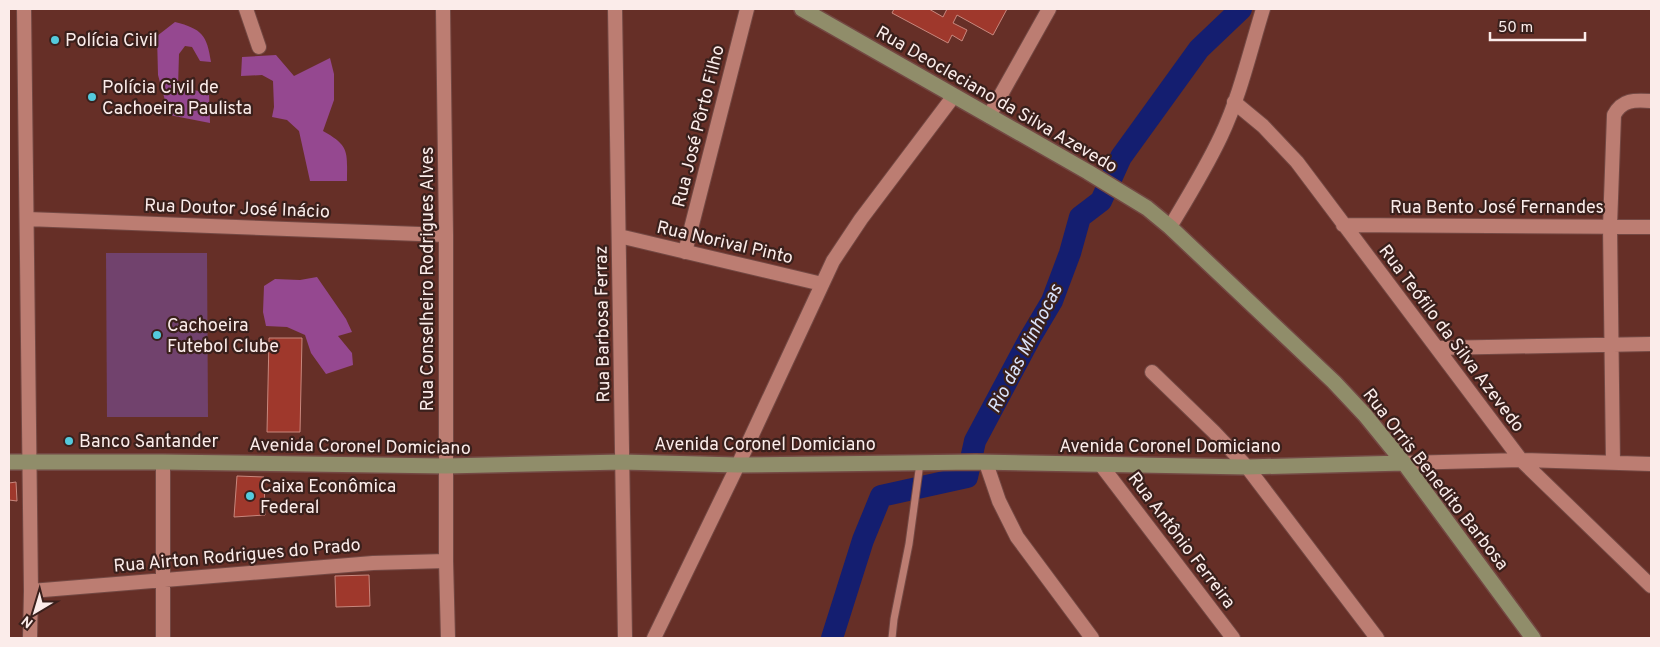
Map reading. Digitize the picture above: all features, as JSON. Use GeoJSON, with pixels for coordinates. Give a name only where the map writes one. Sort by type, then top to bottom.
{"type":"FeatureCollection","features":[{"type":"Feature","properties":{"kind":"street"},"geometry":{"type":"LineString","coordinates":[[24,9],[30,638]]}},
{"type":"Feature","properties":{"kind":"street"},"geometry":{"type":"LineString","coordinates":[[246,9],[260,47]]}},
{"type":"Feature","properties":{"kind":"street","name":"Rua Conselheiro Rodrigues Alves"},"geometry":{"type":"LineString","coordinates":[[443,9],[448,638]]}},
{"type":"Feature","properties":{"kind":"street","name":"Rua Barbosa Ferraz"},"geometry":{"type":"LineString","coordinates":[[615,9],[625,638]]}},
{"type":"Feature","properties":{"kind":"street","name":"Rua José Pôrto Filho"},"geometry":{"type":"LineString","coordinates":[[685,252],[747,9]]}},
{"type":"Feature","properties":{"kind":"street","name":"Rua Deocleciano da Silva Azevedo"},"geometry":{"type":"LineString","coordinates":[[802,9],[819,13],[953,96],[1123,193],[1147,208],[1170,226]]}},
{"type":"Feature","properties":{"kind":"street"},"geometry":{"type":"LineString","coordinates":[[989,116],[1049,9]]}},
{"type":"Feature","properties":{"kind":"street"},"geometry":{"type":"LineString","coordinates":[[1170,226],[1209,161],[1222,134],[1263,9]]}},
{"type":"Feature","properties":{"kind":"street"},"geometry":{"type":"LineString","coordinates":[[654,638],[738,465],[822,284],[851,232],[953,96]]}},
{"type":"Feature","properties":{"kind":"street"},"geometry":{"type":"LineString","coordinates":[[1613,463],[1610,226],[1614,115],[1618,107],[1626,102],[1651,101]]}},
{"type":"Feature","properties":{"kind":"street","name":"Rua Teófilo da Silva Azevedo"},"geometry":{"type":"LineString","coordinates":[[1234,102],[1282,144],[1297,162],[1521,460],[1649,582]]}},
{"type":"Feature","properties":{"kind":"street","name":"Rua Doutor José Inácio"},"geometry":{"type":"LineString","coordinates":[[26,219],[446,235]]}},
{"type":"Feature","properties":{"kind":"street","name":"Rua Bento José Fernandes"},"geometry":{"type":"LineString","coordinates":[[1343,225],[1651,227]]}},
{"type":"Feature","properties":{"kind":"street","name":"Rua Orris Benedito Barbosa"},"geometry":{"type":"LineString","coordinates":[[1170,226],[1334,382],[1365,414],[1404,463],[1533,638]]}},
{"type":"Feature","properties":{"kind":"street","name":"Rua Norival Pinto"},"geometry":{"type":"LineString","coordinates":[[620,236],[822,284]]}},
{"type":"Feature","properties":{"kind":"street"},"geometry":{"type":"LineString","coordinates":[[1437,348],[1651,344]]}},
{"type":"Feature","properties":{"kind":"street"},"geometry":{"type":"LineString","coordinates":[[1152,372],[1247,467],[1377,638]]}},
{"type":"Feature","properties":{"kind":"street","name":"Avenida Coronel Domiciano"},"geometry":{"type":"LineString","coordinates":[[9,462],[446,466],[622,462],[738,465],[981,462],[1247,467],[1521,460],[1651,464]]}},
{"type":"Feature","properties":{"kind":"street"},"geometry":{"type":"LineString","coordinates":[[163,462],[163,638]]}},
{"type":"Feature","properties":{"kind":"street"},"geometry":{"type":"LineString","coordinates":[[981,462],[1017,537],[1092,638]]}},
{"type":"Feature","properties":{"kind":"street","name":"Rua Antônio Ferreira"},"geometry":{"type":"LineString","coordinates":[[1101,465],[1233,638]]}},
{"type":"Feature","properties":{"kind":"street","name":"Rua Airton Rodrigues do Prado"},"geometry":{"type":"LineString","coordinates":[[31,592],[373,563],[446,561]]}},
{"type":"Feature","properties":{"kind":"lane"},"geometry":{"type":"LineString","coordinates":[[892,638],[909,544],[920,463]]}},
{"type":"Feature","properties":{"kind":"shaded area"},"geometry":{"type":"Polygon","coordinates":[[[175,22],[191,27],[202,34],[205,39],[211,62],[200,61],[192,47],[185,46],[179,54],[178,87],[209,93],[210,123],[169,115],[158,75],[157,36],[175,22]]]}},
{"type":"Feature","properties":{"kind":"shaded area"},"geometry":{"type":"Polygon","coordinates":[[[276,55],[294,76],[330,58],[334,74],[334,100],[323,131],[338,141],[345,151],[347,156],[347,181],[310,181],[299,131],[287,120],[272,117],[274,107],[273,81],[262,75],[241,76],[242,57],[276,55]]]}},
{"type":"Feature","properties":{"kind":"shaded area","name":"Cachoeira Futebol Clube"},"geometry":{"type":"Polygon","coordinates":[[[106,253],[207,253],[208,417],[107,417],[106,253]]]}},
{"type":"Feature","properties":{"kind":"shaded area"},"geometry":{"type":"Polygon","coordinates":[[[317,277],[346,319],[352,332],[338,336],[352,353],[353,365],[326,374],[311,353],[305,335],[287,327],[266,326],[263,312],[264,286],[275,279],[300,280],[317,277]]]}},
{"type":"Feature","properties":{"kind":"building"},"geometry":{"type":"Polygon","coordinates":[[[894,9],[929,9],[943,17],[947,9],[1007,9],[993,35],[957,15],[953,23],[967,30],[962,41],[952,35],[948,43],[892,13],[894,9]]]}},
{"type":"Feature","properties":{"kind":"building"},"geometry":{"type":"Polygon","coordinates":[[[269,338],[302,338],[300,432],[267,432],[269,338]]]}},
{"type":"Feature","properties":{"kind":"building","name":"Caixa Econômica Federal"},"geometry":{"type":"Polygon","coordinates":[[[237,476],[264,477],[265,515],[234,517],[237,476]]]}},
{"type":"Feature","properties":{"kind":"building"},"geometry":{"type":"Polygon","coordinates":[[[16,482],[17,501],[9,500],[9,483],[16,482]]]}},
{"type":"Feature","properties":{"kind":"building"},"geometry":{"type":"Polygon","coordinates":[[[369,575],[370,606],[336,607],[335,576],[369,575]]]}},
{"type":"Feature","properties":{"kind":"waterway","name":"Rio das Minhocas"},"geometry":{"type":"LineString","coordinates":[[832,638],[863,540],[881,496],[967,477],[975,441],[1052,301],[1070,253],[1080,217],[1101,201],[1121,157],[1199,49],[1241,9]]}},
{"type":"Feature","properties":{"kind":"place","name":"Polícia Civil"},"geometry":{"type":"Point","coordinates":[55,40]}},
{"type":"Feature","properties":{"kind":"place","name":"Polícia Civil de Cachoeira Paulista"},"geometry":{"type":"Point","coordinates":[92,97]}},
{"type":"Feature","properties":{"kind":"place","name":"Cachoeira Futebol Clube"},"geometry":{"type":"Point","coordinates":[157,335]}},
{"type":"Feature","properties":{"kind":"place","name":"Banco Santander"},"geometry":{"type":"Point","coordinates":[69,441]}},
{"type":"Feature","properties":{"kind":"place","name":"Caixa Econômica Federal"},"geometry":{"type":"Point","coordinates":[250,496]}}]}
